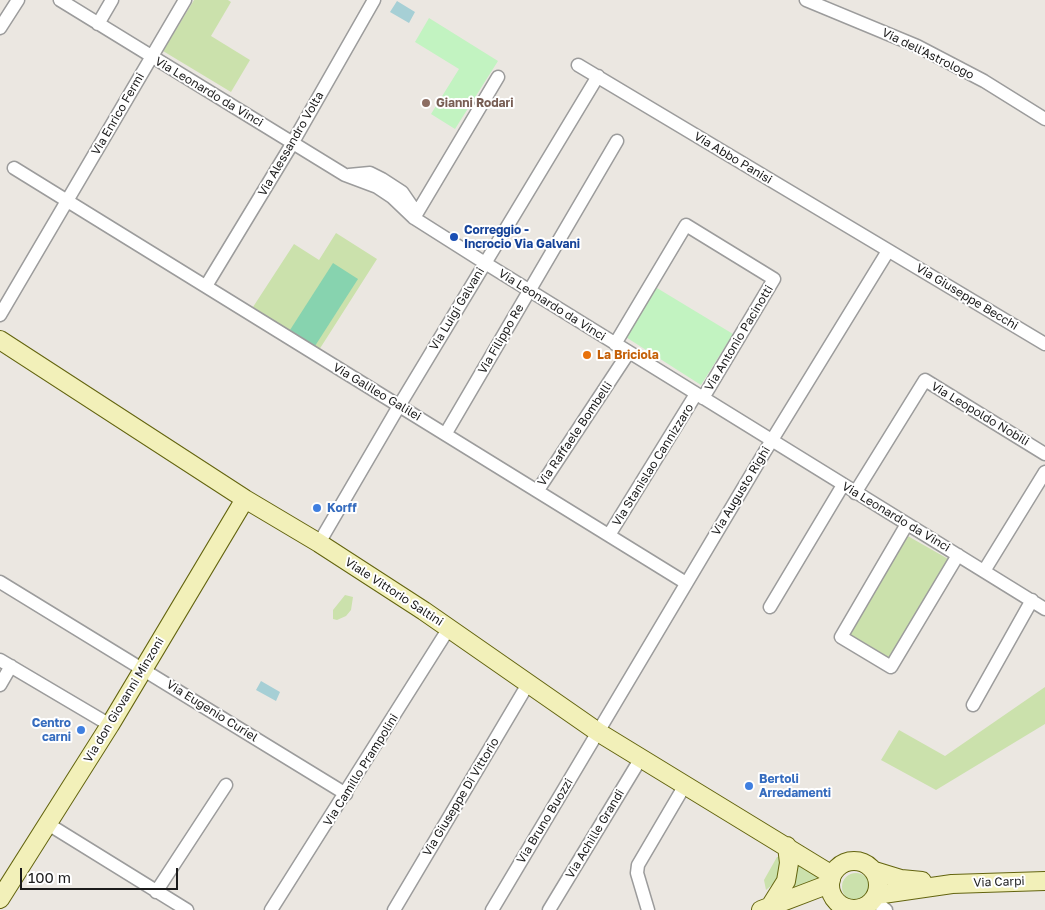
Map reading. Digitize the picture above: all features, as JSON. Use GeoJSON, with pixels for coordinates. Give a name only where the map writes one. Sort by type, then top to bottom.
{"type":"FeatureCollection","features":[{"type":"Feature","properties":{"kind":"street"},"geometry":{"type":"LineString","coordinates":[[0,28],[18,0]]}},
{"type":"Feature","properties":{"kind":"street","name":"Via Leonardo da Vinci"},"geometry":{"type":"LineString","coordinates":[[60,0],[345,175],[370,173],[382,179],[402,192],[413,208],[414,218],[842,485],[1045,609]]}},
{"type":"Feature","properties":{"kind":"street"},"geometry":{"type":"LineString","coordinates":[[98,24],[112,0]]}},
{"type":"Feature","properties":{"kind":"street","name":"Via Enrico Fermi"},"geometry":{"type":"LineString","coordinates":[[0,315],[185,0]]}},
{"type":"Feature","properties":{"kind":"street","name":"Via Alessandro Volta"},"geometry":{"type":"LineString","coordinates":[[206,286],[292,143],[374,0]]}},
{"type":"Feature","properties":{"kind":"street","name":"Via dell'Astrologo"},"geometry":{"type":"LineString","coordinates":[[806,0],[917,46],[984,81],[1045,119]]}},
{"type":"Feature","properties":{"kind":"street","name":"Via Abbo Panisi"},"geometry":{"type":"LineString","coordinates":[[578,65],[888,251]]}},
{"type":"Feature","properties":{"kind":"street","name":"Via Luigi Galvani"},"geometry":{"type":"LineString","coordinates":[[320,543],[399,406],[598,76]]}},
{"type":"Feature","properties":{"kind":"street"},"geometry":{"type":"LineString","coordinates":[[414,218],[498,77]]}},
{"type":"Feature","properties":{"kind":"street","name":"Via Filippo Re"},"geometry":{"type":"LineString","coordinates":[[446,433],[617,141]]}},
{"type":"Feature","properties":{"kind":"street"},"geometry":{"type":"LineString","coordinates":[[14,168],[67,201]]}},
{"type":"Feature","properties":{"kind":"street","name":"Via Galileo Galilei"},"geometry":{"type":"LineString","coordinates":[[67,201],[399,406],[446,433],[686,583]]}},
{"type":"Feature","properties":{"kind":"street","name":"Via Antonio Pacinotti"},"geometry":{"type":"LineString","coordinates":[[615,344],[686,225],[774,278],[699,396]]}},
{"type":"Feature","properties":{"kind":"street","name":"Via Giuseppe Becchi"},"geometry":{"type":"LineString","coordinates":[[888,251],[1045,344]]}},
{"type":"Feature","properties":{"kind":"street","name":"Via Augusto Righi"},"geometry":{"type":"LineString","coordinates":[[598,732],[772,440],[888,251]]}},
{"type":"Feature","properties":{"kind":"street","name":"Viale Vittorio Saltini"},"geometry":{"type":"LineString","coordinates":[[0,340],[245,499],[320,543],[449,628],[598,732],[787,846],[826,863],[835,873]]}},
{"type":"Feature","properties":{"kind":"street","name":"Via Raffaele Bombelli"},"geometry":{"type":"LineString","coordinates":[[538,490],[629,352]]}},
{"type":"Feature","properties":{"kind":"street","name":"Via Leopoldo Nobili"},"geometry":{"type":"LineString","coordinates":[[856,493],[925,380],[1045,454]]}},
{"type":"Feature","properties":{"kind":"street","name":"Via Stanislao Cannizzaro"},"geometry":{"type":"LineString","coordinates":[[609,535],[699,396]]}},
{"type":"Feature","properties":{"kind":"street"},"geometry":{"type":"LineString","coordinates":[[984,571],[1045,472]]}},
{"type":"Feature","properties":{"kind":"street"},"geometry":{"type":"LineString","coordinates":[[770,607],[842,485]]}},
{"type":"Feature","properties":{"kind":"street","name":"Via don Giovanni Minzoni"},"geometry":{"type":"LineString","coordinates":[[0,899],[110,725],[245,499]]}},
{"type":"Feature","properties":{"kind":"street"},"geometry":{"type":"LineString","coordinates":[[907,524],[841,637],[891,667],[958,555]]}},
{"type":"Feature","properties":{"kind":"street","name":"Via Eugenio Curiel"},"geometry":{"type":"LineString","coordinates":[[0,582],[346,794]]}},
{"type":"Feature","properties":{"kind":"street"},"geometry":{"type":"LineString","coordinates":[[973,705],[1032,600]]}},
{"type":"Feature","properties":{"kind":"street","name":"Via Camillo Prampolini"},"geometry":{"type":"LineString","coordinates":[[271,910],[346,794],[449,628]]}},
{"type":"Feature","properties":{"kind":"street"},"geometry":{"type":"LineString","coordinates":[[0,685],[5,663],[110,725]]}},
{"type":"Feature","properties":{"kind":"street","name":"Via Giuseppe Di Vittorio"},"geometry":{"type":"LineString","coordinates":[[394,910],[528,684]]}},
{"type":"Feature","properties":{"kind":"street","name":"Via Bruno Buozzi"},"geometry":{"type":"LineString","coordinates":[[492,910],[598,732]]}},
{"type":"Feature","properties":{"kind":"street","name":"Via Achille Grandi"},"geometry":{"type":"LineString","coordinates":[[549,910],[640,758]]}},
{"type":"Feature","properties":{"kind":"street"},"geometry":{"type":"LineString","coordinates":[[156,892],[226,784]]}},
{"type":"Feature","properties":{"kind":"street"},"geometry":{"type":"LineString","coordinates":[[648,910],[637,873],[638,865],[686,785]]}},
{"type":"Feature","properties":{"kind":"street"},"geometry":{"type":"LineString","coordinates":[[48,824],[187,910]]}},
{"type":"Feature","properties":{"kind":"street"},"geometry":{"type":"LineString","coordinates":[[766,908],[786,881],[789,863],[787,846]]}},
{"type":"Feature","properties":{"kind":"street"},"geometry":{"type":"LineString","coordinates":[[766,908],[824,886],[835,873],[852,861],[861,862],[875,871],[879,882],[873,905],[851,909],[840,905],[790,910]]}},
{"type":"Feature","properties":{"kind":"street","name":"Via Carpi"},"geometry":{"type":"LineString","coordinates":[[875,871],[901,879],[952,884],[1045,881]]}},
{"type":"Feature","properties":{"kind":"street"},"geometry":{"type":"LineString","coordinates":[[835,873],[831,891],[840,905]]}},
{"type":"Feature","properties":{"kind":"street","name":"Via Carpi"},"geometry":{"type":"LineString","coordinates":[[873,905],[952,884]]}},
{"type":"Feature","properties":{"kind":"green space"},"geometry":{"type":"Polygon","coordinates":[[[194,0],[228,0],[231,2],[211,36],[250,60],[231,92],[163,51],[194,0]]]}},
{"type":"Feature","properties":{"kind":"green space"},"geometry":{"type":"Polygon","coordinates":[[[429,18],[498,61],[455,129],[431,114],[459,69],[415,42],[429,18]]]}},
{"type":"Feature","properties":{"kind":"green space"},"geometry":{"type":"Polygon","coordinates":[[[336,233],[377,259],[319,350],[253,307],[294,244],[319,260],[336,233]]]}},
{"type":"Feature","properties":{"kind":"green space"},"geometry":{"type":"Polygon","coordinates":[[[333,263],[358,279],[315,346],[290,330],[333,263]]]}},
{"type":"Feature","properties":{"kind":"green space"},"geometry":{"type":"Polygon","coordinates":[[[652,285],[733,334],[701,385],[621,334],[652,285]]]}},
{"type":"Feature","properties":{"kind":"green space"},"geometry":{"type":"Polygon","coordinates":[[[906,535],[950,560],[890,661],[847,635],[906,535]]]}},
{"type":"Feature","properties":{"kind":"green space"},"geometry":{"type":"Polygon","coordinates":[[[345,595],[353,597],[351,610],[346,616],[337,620],[333,619],[333,610],[345,595]]]}},
{"type":"Feature","properties":{"kind":"green space"},"geometry":{"type":"Polygon","coordinates":[[[1045,687],[1045,724],[936,790],[881,760],[899,730],[945,756],[1045,687]]]}},
{"type":"Feature","properties":{"kind":"green space"},"geometry":{"type":"Polygon","coordinates":[[[792,855],[824,876],[784,895],[792,855]]]}},
{"type":"Feature","properties":{"kind":"green space"},"geometry":{"type":"Polygon","coordinates":[[[777,857],[781,857],[782,870],[778,880],[766,890],[764,880],[777,857]]]}},
{"type":"Feature","properties":{"kind":"green space"},"geometry":{"type":"Polygon","coordinates":[[[856,873],[866,877],[870,887],[866,897],[856,901],[846,897],[842,887],[846,877],[856,873]]]}},
{"type":"Feature","properties":{"kind":"water"},"geometry":{"type":"Polygon","coordinates":[[[397,1],[415,12],[409,23],[390,12],[397,1]]]}},
{"type":"Feature","properties":{"kind":"water"},"geometry":{"type":"Polygon","coordinates":[[[261,681],[280,692],[276,701],[256,690],[261,681]]]}},
{"type":"Feature","properties":{"kind":"place","name":"Gianni Rodari"},"geometry":{"type":"Point","coordinates":[426,103]}},
{"type":"Feature","properties":{"kind":"place","name":"Correggio - Incrocio Via Galvani"},"geometry":{"type":"Point","coordinates":[454,237]}},
{"type":"Feature","properties":{"kind":"place","name":"La Briciola"},"geometry":{"type":"Point","coordinates":[587,355]}},
{"type":"Feature","properties":{"kind":"place","name":"Korff"},"geometry":{"type":"Point","coordinates":[317,508]}},
{"type":"Feature","properties":{"kind":"place","name":"Centro carni"},"geometry":{"type":"Point","coordinates":[81,730]}},
{"type":"Feature","properties":{"kind":"place","name":"Bertoli Arredamenti"},"geometry":{"type":"Point","coordinates":[749,786]}}]}
